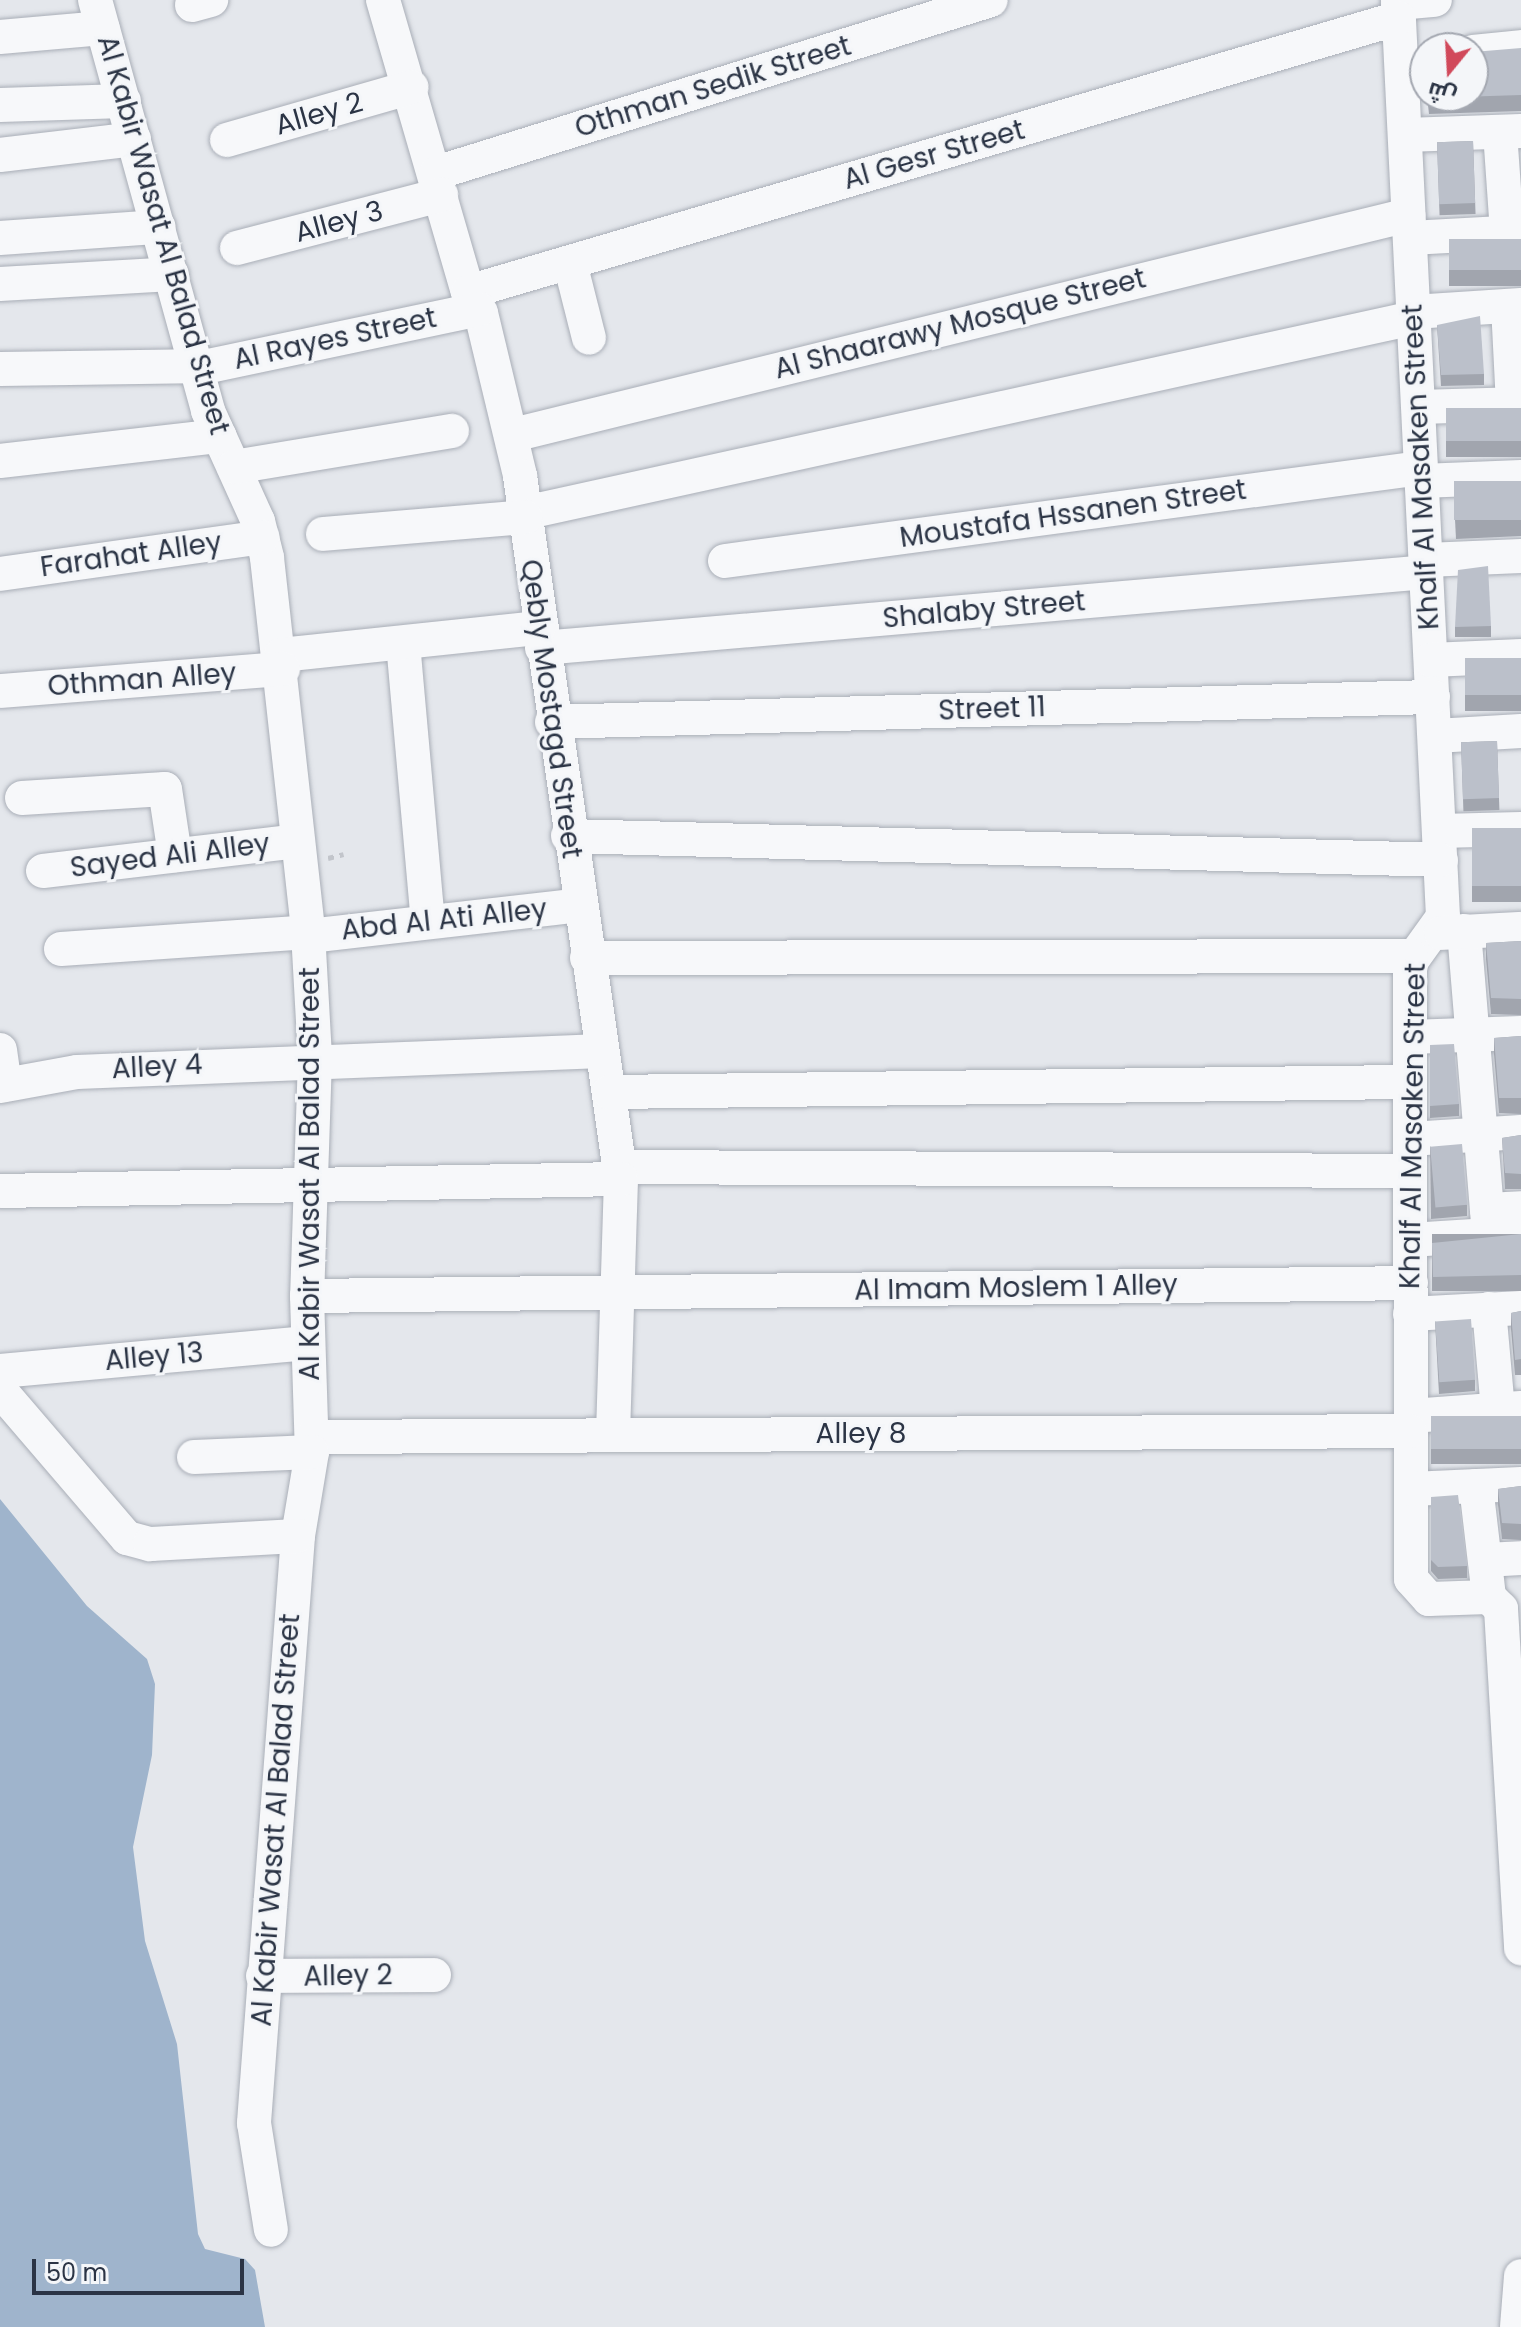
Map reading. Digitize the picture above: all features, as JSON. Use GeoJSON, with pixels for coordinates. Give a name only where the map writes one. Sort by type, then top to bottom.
{"type":"FeatureCollection","features":[{"type":"Feature","properties":{"kind":"street","name":"Qebly Mostagd Street"},"geometry":{"type":"LineString","coordinates":[[383,0],[412,87],[513,435],[568,836],[620,1173],[622,1293],[613,1435]]}},
{"type":"Feature","properties":{"kind":"street","name":"Othman Sedik Street"},"geometry":{"type":"LineString","coordinates":[[438,184],[991,0]]}},
{"type":"Feature","properties":{"kind":"street","name":"Al Gesr Street"},"geometry":{"type":"LineString","coordinates":[[474,301],[570,263],[1398,7],[1435,0]]}},
{"type":"Feature","properties":{"kind":"street","name":"Khalf Al Masaken Street"},"geometry":{"type":"LineString","coordinates":[[1398,7],[1409,46]]}},
{"type":"Feature","properties":{"kind":"street"},"geometry":{"type":"LineString","coordinates":[[0,37],[99,14]]}},
{"type":"Feature","properties":{"kind":"street","name":"Al Kabir Wasat Al Balad Street"},"geometry":{"type":"LineString","coordinates":[[99,14],[196,364],[220,436],[262,537],[282,662],[308,934],[315,1058],[314,1187],[307,1296],[312,1444],[298,1536],[254,2123],[271,2230]]}},
{"type":"Feature","properties":{"kind":"street"},"geometry":{"type":"LineString","coordinates":[[1489,50],[1521,47]]}},
{"type":"Feature","properties":{"kind":"street","name":"Alley 2"},"geometry":{"type":"LineString","coordinates":[[227,140],[412,87]]}},
{"type":"Feature","properties":{"kind":"street","name":"Khalf Al Masaken Street"},"geometry":{"type":"LineString","coordinates":[[1409,98],[1405,135],[1413,315],[1443,917],[1450,932],[1411,956],[1410,1423],[1414,1587],[1438,1601],[1489,1597]]}},
{"type":"Feature","properties":{"kind":"street"},"geometry":{"type":"LineString","coordinates":[[0,105],[124,101]]}},
{"type":"Feature","properties":{"kind":"street"},"geometry":{"type":"LineString","coordinates":[[1405,135],[1511,131],[1514,233]]}},
{"type":"Feature","properties":{"kind":"street"},"geometry":{"type":"LineString","coordinates":[[0,155],[134,139]]}},
{"type":"Feature","properties":{"kind":"street","name":"Alley 3"},"geometry":{"type":"LineString","coordinates":[[237,248],[438,184]]}},
{"type":"Feature","properties":{"kind":"street","name":"Al Shaarawy Mosque Street"},"geometry":{"type":"LineString","coordinates":[[513,435],[1409,226],[1514,233]]}},
{"type":"Feature","properties":{"kind":"street"},"geometry":{"type":"LineString","coordinates":[[0,238],[159,227]]}},
{"type":"Feature","properties":{"kind":"street"},"geometry":{"type":"LineString","coordinates":[[570,263],[589,338]]}},
{"type":"Feature","properties":{"kind":"street"},"geometry":{"type":"LineString","coordinates":[[0,284],[172,274]]}},
{"type":"Feature","properties":{"kind":"street","name":"Al Rayes Street"},"geometry":{"type":"LineString","coordinates":[[0,369],[196,364],[474,301]]}},
{"type":"Feature","properties":{"kind":"street"},"geometry":{"type":"LineString","coordinates":[[323,534],[525,515],[1413,315],[1514,305],[1517,404],[1419,407]]}},
{"type":"Feature","properties":{"kind":"street"},"geometry":{"type":"LineString","coordinates":[[234,467],[452,431]]}},
{"type":"Feature","properties":{"kind":"street"},"geometry":{"type":"LineString","coordinates":[[0,461],[220,436]]}},
{"type":"Feature","properties":{"kind":"street","name":"Moustafa Hssanen Street"},"geometry":{"type":"LineString","coordinates":[[725,561],[1421,475],[1521,477]]}},
{"type":"Feature","properties":{"kind":"street","name":"Farahat Alley"},"geometry":{"type":"LineString","coordinates":[[0,574],[262,537]]}},
{"type":"Feature","properties":{"kind":"street","name":"Shalaby Street"},"geometry":{"type":"LineString","coordinates":[[540,638],[1521,556]]}},
{"type":"Feature","properties":{"kind":"street","name":"Othman Alley"},"geometry":{"type":"LineString","coordinates":[[1,691],[282,662],[403,643],[540,638]]}},
{"type":"Feature","properties":{"kind":"street"},"geometry":{"type":"LineString","coordinates":[[403,643],[428,922]]}},
{"type":"Feature","properties":{"kind":"street"},"geometry":{"type":"LineString","coordinates":[[1431,660],[1521,656]]}},
{"type":"Feature","properties":{"kind":"street","name":"Street 11"},"geometry":{"type":"LineString","coordinates":[[552,722],[1433,697]]}},
{"type":"Feature","properties":{"kind":"street"},"geometry":{"type":"LineString","coordinates":[[1435,736],[1521,731]]}},
{"type":"Feature","properties":{"kind":"street"},"geometry":{"type":"LineString","coordinates":[[22,798],[165,789],[175,855]]}},
{"type":"Feature","properties":{"kind":"street"},"geometry":{"type":"LineString","coordinates":[[568,836],[1440,846],[1521,829]]}},
{"type":"Feature","properties":{"kind":"street","name":"Sayed Ali Alley"},"geometry":{"type":"LineString","coordinates":[[43,871],[297,841]]}},
{"type":"Feature","properties":{"kind":"street","name":"Abd Al Ati Alley"},"geometry":{"type":"LineString","coordinates":[[61,949],[308,934],[579,905]]}},
{"type":"Feature","properties":{"kind":"street"},"geometry":{"type":"LineString","coordinates":[[1499,1226],[1481,1134],[1473,1035],[1450,932],[1521,929]]}},
{"type":"Feature","properties":{"kind":"street"},"geometry":{"type":"LineString","coordinates":[[587,958],[1411,956]]}},
{"type":"Feature","properties":{"kind":"street"},"geometry":{"type":"LineString","coordinates":[[1410,1037],[1521,1033]]}},
{"type":"Feature","properties":{"kind":"street"},"geometry":{"type":"LineString","coordinates":[[0,1050],[3,1086]]}},
{"type":"Feature","properties":{"kind":"street"},"geometry":{"type":"LineString","coordinates":[[315,1058],[602,1051]]}},
{"type":"Feature","properties":{"kind":"street","name":"Alley 4"},"geometry":{"type":"LineString","coordinates":[[3,1086],[77,1072],[315,1058]]}},
{"type":"Feature","properties":{"kind":"street"},"geometry":{"type":"LineString","coordinates":[[609,1092],[1410,1082]]}},
{"type":"Feature","properties":{"kind":"street"},"geometry":{"type":"LineString","coordinates":[[0,1191],[314,1187],[620,1173],[1410,1155],[1481,1134],[1521,1132]]}},
{"type":"Feature","properties":{"kind":"street"},"geometry":{"type":"LineString","coordinates":[[1410,1240],[1499,1226],[1521,1208]]}},
{"type":"Feature","properties":{"kind":"street","name":"Al Imam Moslem 1 Alley"},"geometry":{"type":"LineString","coordinates":[[307,1296],[622,1293],[1410,1299],[1505,1309]]}},
{"type":"Feature","properties":{"kind":"street"},"geometry":{"type":"LineString","coordinates":[[1505,1309],[1509,1397]]}},
{"type":"Feature","properties":{"kind":"street","name":"Alley 13"},"geometry":{"type":"LineString","coordinates":[[0,1371],[307,1343]]}},
{"type":"Feature","properties":{"kind":"street"},"geometry":{"type":"LineString","coordinates":[[0,1390],[127,1538],[150,1544],[298,1536]]}},
{"type":"Feature","properties":{"kind":"street","name":"Alley 8"},"geometry":{"type":"LineString","coordinates":[[194,1457],[312,1444],[613,1435],[1410,1423],[1509,1397]]}},
{"type":"Feature","properties":{"kind":"street"},"geometry":{"type":"LineString","coordinates":[[1411,1489],[1521,1484]]}},
{"type":"Feature","properties":{"kind":"street"},"geometry":{"type":"LineString","coordinates":[[1476,1486],[1489,1597],[1501,1609],[1517,1665],[1521,1948]]}},
{"type":"Feature","properties":{"kind":"street"},"geometry":{"type":"LineString","coordinates":[[1485,1560],[1521,1558]]}},
{"type":"Feature","properties":{"kind":"street","name":"Alley 2"},"geometry":{"type":"LineString","coordinates":[[263,1976],[434,1975]]}},
{"type":"Feature","properties":{"kind":"street"},"geometry":{"type":"LineString","coordinates":[[1517,2327],[1521,2276]]}},
{"type":"Feature","properties":{"kind":"water"},"geometry":{"type":"Polygon","coordinates":[[[0,1499],[87,1606],[147,1659],[155,1684],[152,1755],[133,1847],[145,1941],[177,2044],[198,2234],[205,2249],[245,2259],[255,2270],[265,2327],[0,2327],[0,1499]]]}},
{"type":"Feature","properties":{"kind":"building"},"geometry":{"type":"Polygon","coordinates":[[[1521,48],[1521,95],[1489,96],[1489,51],[1521,48]]]}},
{"type":"Feature","properties":{"kind":"building"},"geometry":{"type":"Polygon","coordinates":[[[1473,141],[1475,203],[1439,204],[1437,142],[1473,141]]]}},
{"type":"Feature","properties":{"kind":"building"},"geometry":{"type":"Polygon","coordinates":[[[1449,239],[1521,239],[1521,270],[1449,270],[1449,239]]]}},
{"type":"Feature","properties":{"kind":"building"},"geometry":{"type":"Polygon","coordinates":[[[1480,316],[1484,374],[1441,375],[1437,325],[1480,316]]]}},
{"type":"Feature","properties":{"kind":"building"},"geometry":{"type":"Polygon","coordinates":[[[1446,408],[1521,408],[1521,441],[1446,441],[1446,408]]]}},
{"type":"Feature","properties":{"kind":"building"},"geometry":{"type":"Polygon","coordinates":[[[1454,481],[1521,481],[1521,520],[1454,520],[1454,481]]]}},
{"type":"Feature","properties":{"kind":"building"},"geometry":{"type":"Polygon","coordinates":[[[1488,566],[1491,626],[1455,627],[1458,570],[1488,566]]]}},
{"type":"Feature","properties":{"kind":"building"},"geometry":{"type":"Polygon","coordinates":[[[1465,658],[1521,658],[1521,695],[1465,695],[1465,658]]]}},
{"type":"Feature","properties":{"kind":"building"},"geometry":{"type":"Polygon","coordinates":[[[1497,741],[1499,798],[1463,799],[1461,742],[1497,741]]]}},
{"type":"Feature","properties":{"kind":"building"},"geometry":{"type":"Polygon","coordinates":[[[1472,828],[1521,828],[1521,886],[1472,886],[1472,828]]]}},
{"type":"Feature","properties":{"kind":"building"},"geometry":{"type":"Polygon","coordinates":[[[1521,941],[1521,999],[1491,998],[1486,943],[1521,941]]]}},
{"type":"Feature","properties":{"kind":"building"},"geometry":{"type":"Polygon","coordinates":[[[1521,1036],[1521,1098],[1499,1098],[1494,1038],[1521,1036]]]}},
{"type":"Feature","properties":{"kind":"building"},"geometry":{"type":"Polygon","coordinates":[[[1454,1044],[1459,1104],[1430,1106],[1430,1045],[1454,1044]]]}},
{"type":"Feature","properties":{"kind":"building"},"geometry":{"type":"Polygon","coordinates":[[[1521,1135],[1521,1174],[1505,1173],[1502,1138],[1521,1135]]]}},
{"type":"Feature","properties":{"kind":"building"},"geometry":{"type":"Polygon","coordinates":[[[1462,1144],[1467,1205],[1435,1208],[1430,1147],[1462,1144]]]}},
{"type":"Feature","properties":{"kind":"building"},"geometry":{"type":"Polygon","coordinates":[[[1521,1234],[1521,1275],[1433,1277],[1432,1243],[1521,1234]]]}},
{"type":"Feature","properties":{"kind":"building"},"geometry":{"type":"Polygon","coordinates":[[[1521,1311],[1521,1359],[1515,1360],[1511,1313],[1521,1311]]]}},
{"type":"Feature","properties":{"kind":"building"},"geometry":{"type":"Polygon","coordinates":[[[1471,1319],[1475,1380],[1439,1382],[1435,1322],[1471,1319]]]}},
{"type":"Feature","properties":{"kind":"building"},"geometry":{"type":"Polygon","coordinates":[[[1431,1416],[1521,1416],[1521,1449],[1431,1449],[1431,1416]]]}},
{"type":"Feature","properties":{"kind":"building"},"geometry":{"type":"Polygon","coordinates":[[[1521,1486],[1521,1524],[1502,1523],[1498,1489],[1521,1486]]]}},
{"type":"Feature","properties":{"kind":"building"},"geometry":{"type":"Polygon","coordinates":[[[1458,1495],[1467,1566],[1438,1567],[1431,1560],[1431,1497],[1458,1495]]]}}]}
